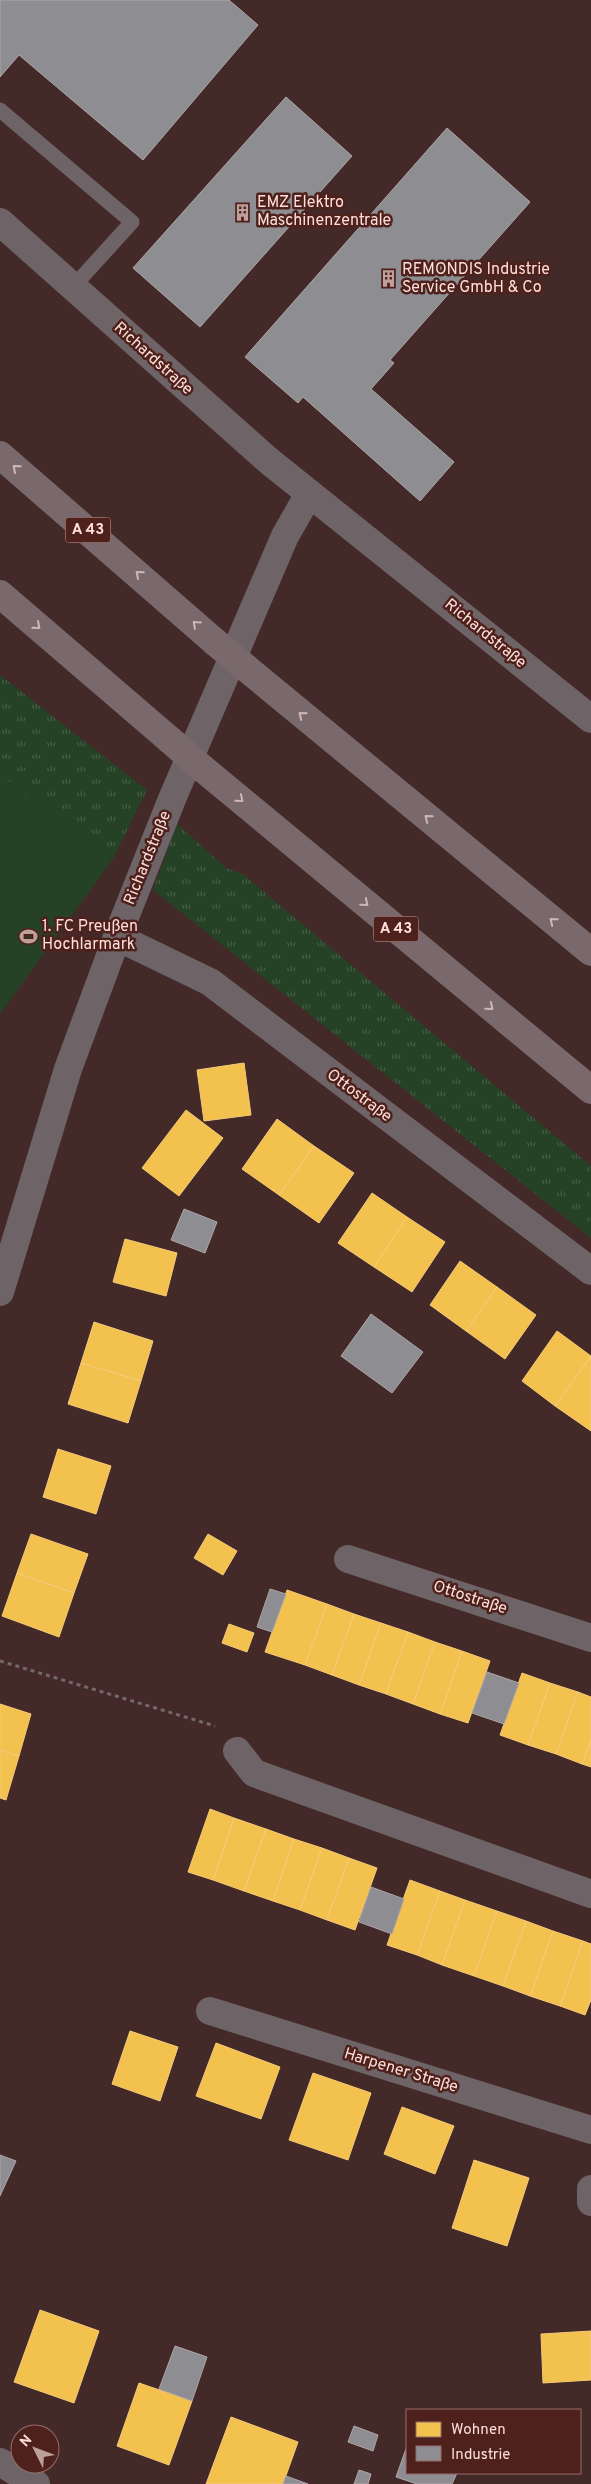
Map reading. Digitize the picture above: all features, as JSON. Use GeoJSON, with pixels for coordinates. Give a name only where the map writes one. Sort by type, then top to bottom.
{"type":"FeatureCollection","features":[{"type":"Feature","properties":{"kind":"highway","name":"A 43"},"geometry":{"type":"LineString","coordinates":[[0,455],[215,642],[591,952]]}},
{"type":"Feature","properties":{"kind":"highway","name":"A 43"},"geometry":{"type":"LineString","coordinates":[[0,594],[202,768],[591,1090]]}},
{"type":"Feature","properties":{"kind":"street","name":"Richardstraße"},"geometry":{"type":"LineString","coordinates":[[0,222],[268,461],[591,719]]}},
{"type":"Feature","properties":{"kind":"street","name":"Richardstraße"},"geometry":{"type":"LineString","coordinates":[[0,1292],[68,1069],[116,937],[172,799],[281,545],[308,494]]}},
{"type":"Feature","properties":{"kind":"street","name":"Ottostraße"},"geometry":{"type":"LineString","coordinates":[[116,937],[210,982],[591,1271]]}},
{"type":"Feature","properties":{"kind":"street","name":"Ottostraße"},"geometry":{"type":"LineString","coordinates":[[348,1559],[591,1638]]}},
{"type":"Feature","properties":{"kind":"street"},"geometry":{"type":"LineString","coordinates":[[237,1751],[254,1773],[591,1894]]}},
{"type":"Feature","properties":{"kind":"street","name":"Harpener Straße"},"geometry":{"type":"LineString","coordinates":[[210,2011],[591,2130]]}},
{"type":"Feature","properties":{"kind":"street"},"geometry":{"type":"LineString","coordinates":[[591,2189],[591,2202]]}},
{"type":"Feature","properties":{"kind":"street"},"geometry":{"type":"LineString","coordinates":[[0,2462],[36,2484]]}},
{"type":"Feature","properties":{"kind":"lane"},"geometry":{"type":"LineString","coordinates":[[0,110],[132,222],[73,287]]}},
{"type":"Feature","properties":{"kind":"path"},"geometry":{"type":"LineString","coordinates":[[0,1661],[218,1727],[237,1751]]}},
{"type":"Feature","properties":{"kind":"green space"},"geometry":{"type":"Polygon","coordinates":[[[0,675],[147,790],[113,859],[0,775],[0,675]]]}},
{"type":"Feature","properties":{"kind":"green space","name":"1. FC Preußen Hochlarmark"},"geometry":{"type":"Polygon","coordinates":[[[0,775],[113,859],[0,1014],[0,775]]]}},
{"type":"Feature","properties":{"kind":"green space"},"geometry":{"type":"Polygon","coordinates":[[[177,824],[226,868],[244,875],[591,1166],[591,1238],[153,890],[177,824]]]}},
{"type":"Feature","properties":{"kind":"building: Wohnen"},"geometry":{"type":"Polygon","coordinates":[[[244,1063],[251,1115],[204,1121],[197,1070],[244,1063]]]}},
{"type":"Feature","properties":{"kind":"building: Wohnen"},"geometry":{"type":"Polygon","coordinates":[[[186,1110],[223,1138],[179,1196],[142,1168],[186,1110]]]}},
{"type":"Feature","properties":{"kind":"building: Wohnen"},"geometry":{"type":"Polygon","coordinates":[[[277,1119],[314,1146],[279,1195],[242,1169],[277,1119]]]}},
{"type":"Feature","properties":{"kind":"building: Wohnen"},"geometry":{"type":"Polygon","coordinates":[[[314,1146],[354,1173],[319,1223],[279,1195],[314,1146]]]}},
{"type":"Feature","properties":{"kind":"building: Wohnen"},"geometry":{"type":"Polygon","coordinates":[[[372,1193],[407,1217],[374,1267],[338,1243],[372,1193]]]}},
{"type":"Feature","properties":{"kind":"building: Wohnen"},"geometry":{"type":"Polygon","coordinates":[[[407,1217],[445,1242],[412,1292],[374,1267],[407,1217]]]}},
{"type":"Feature","properties":{"kind":"building: Wohnen"},"geometry":{"type":"Polygon","coordinates":[[[125,1239],[177,1253],[166,1296],[113,1282],[125,1239]]]}},
{"type":"Feature","properties":{"kind":"building: Wohnen"},"geometry":{"type":"Polygon","coordinates":[[[460,1261],[497,1287],[466,1331],[430,1305],[460,1261]]]}},
{"type":"Feature","properties":{"kind":"building: Wohnen"},"geometry":{"type":"Polygon","coordinates":[[[497,1287],[536,1315],[505,1359],[466,1331],[497,1287]]]}},
{"type":"Feature","properties":{"kind":"building: Wohnen"},"geometry":{"type":"Polygon","coordinates":[[[94,1322],[153,1341],[141,1381],[81,1363],[94,1322]]]}},
{"type":"Feature","properties":{"kind":"building: Wohnen"},"geometry":{"type":"Polygon","coordinates":[[[557,1331],[591,1356],[555,1406],[522,1381],[557,1331]]]}},
{"type":"Feature","properties":{"kind":"building: Wohnen"},"geometry":{"type":"Polygon","coordinates":[[[591,1356],[591,1431],[555,1406],[591,1356]]]}},
{"type":"Feature","properties":{"kind":"building: Wohnen"},"geometry":{"type":"Polygon","coordinates":[[[81,1363],[141,1381],[128,1423],[68,1404],[81,1363]]]}},
{"type":"Feature","properties":{"kind":"building: Wohnen"},"geometry":{"type":"Polygon","coordinates":[[[58,1449],[111,1466],[96,1514],[43,1497],[58,1449]]]}},
{"type":"Feature","properties":{"kind":"building: Wohnen"},"geometry":{"type":"Polygon","coordinates":[[[31,1534],[88,1554],[74,1593],[17,1573],[31,1534]]]}},
{"type":"Feature","properties":{"kind":"building: Wohnen"},"geometry":{"type":"Polygon","coordinates":[[[208,1534],[237,1551],[223,1575],[194,1558],[208,1534]]]}},
{"type":"Feature","properties":{"kind":"building: Wohnen"},"geometry":{"type":"Polygon","coordinates":[[[17,1573],[74,1593],[59,1637],[2,1616],[17,1573]]]}},
{"type":"Feature","properties":{"kind":"building: Wohnen"},"geometry":{"type":"Polygon","coordinates":[[[287,1590],[327,1604],[305,1665],[265,1652],[287,1590]]]}},
{"type":"Feature","properties":{"kind":"building: Wohnen"},"geometry":{"type":"Polygon","coordinates":[[[327,1604],[354,1614],[332,1675],[305,1665],[327,1604]]]}},
{"type":"Feature","properties":{"kind":"building: Wohnen"},"geometry":{"type":"Polygon","coordinates":[[[354,1614],[381,1623],[359,1685],[332,1675],[354,1614]]]}},
{"type":"Feature","properties":{"kind":"building: Wohnen"},"geometry":{"type":"Polygon","coordinates":[[[381,1623],[408,1632],[386,1694],[359,1685],[381,1623]]]}},
{"type":"Feature","properties":{"kind":"building: Wohnen"},"geometry":{"type":"Polygon","coordinates":[[[229,1624],[254,1633],[247,1652],[222,1643],[229,1624]]]}},
{"type":"Feature","properties":{"kind":"building: Wohnen"},"geometry":{"type":"Polygon","coordinates":[[[408,1632],[435,1642],[413,1704],[386,1694],[408,1632]]]}},
{"type":"Feature","properties":{"kind":"building: Wohnen"},"geometry":{"type":"Polygon","coordinates":[[[435,1642],[462,1651],[440,1714],[413,1704],[435,1642]]]}},
{"type":"Feature","properties":{"kind":"building: Wohnen"},"geometry":{"type":"Polygon","coordinates":[[[462,1651],[490,1661],[468,1723],[440,1714],[462,1651]]]}},
{"type":"Feature","properties":{"kind":"building: Wohnen"},"geometry":{"type":"Polygon","coordinates":[[[522,1673],[550,1683],[528,1745],[500,1735],[522,1673]]]}},
{"type":"Feature","properties":{"kind":"building: Wohnen"},"geometry":{"type":"Polygon","coordinates":[[[550,1683],[578,1692],[556,1754],[528,1745],[550,1683]]]}},
{"type":"Feature","properties":{"kind":"building: Wohnen"},"geometry":{"type":"Polygon","coordinates":[[[578,1692],[591,1697],[591,1740],[582,1764],[556,1754],[578,1692]]]}},
{"type":"Feature","properties":{"kind":"building: Wohnen"},"geometry":{"type":"Polygon","coordinates":[[[0,1704],[31,1714],[19,1756],[0,1750],[0,1704]]]}},
{"type":"Feature","properties":{"kind":"building: Wohnen"},"geometry":{"type":"Polygon","coordinates":[[[591,1740],[591,1767],[582,1764],[591,1740]]]}},
{"type":"Feature","properties":{"kind":"building: Wohnen"},"geometry":{"type":"Polygon","coordinates":[[[0,1750],[19,1756],[6,1800],[0,1798],[0,1750]]]}},
{"type":"Feature","properties":{"kind":"building: Wohnen"},"geometry":{"type":"Polygon","coordinates":[[[210,1809],[234,1818],[213,1880],[188,1872],[210,1809]]]}},
{"type":"Feature","properties":{"kind":"building: Wohnen"},"geometry":{"type":"Polygon","coordinates":[[[234,1818],[266,1829],[244,1891],[213,1880],[234,1818]]]}},
{"type":"Feature","properties":{"kind":"building: Wohnen"},"geometry":{"type":"Polygon","coordinates":[[[266,1829],[294,1839],[273,1901],[244,1891],[266,1829]]]}},
{"type":"Feature","properties":{"kind":"building: Wohnen"},"geometry":{"type":"Polygon","coordinates":[[[294,1839],[322,1848],[300,1910],[273,1901],[294,1839]]]}},
{"type":"Feature","properties":{"kind":"building: Wohnen"},"geometry":{"type":"Polygon","coordinates":[[[322,1848],[349,1858],[327,1920],[300,1910],[322,1848]]]}},
{"type":"Feature","properties":{"kind":"building: Wohnen"},"geometry":{"type":"Polygon","coordinates":[[[349,1858],[377,1868],[355,1930],[327,1920],[349,1858]]]}},
{"type":"Feature","properties":{"kind":"building: Wohnen"},"geometry":{"type":"Polygon","coordinates":[[[410,1880],[440,1891],[417,1955],[387,1945],[410,1880]]]}},
{"type":"Feature","properties":{"kind":"building: Wohnen"},"geometry":{"type":"Polygon","coordinates":[[[440,1891],[465,1900],[442,1965],[417,1955],[440,1891]]]}},
{"type":"Feature","properties":{"kind":"building: Wohnen"},"geometry":{"type":"Polygon","coordinates":[[[465,1900],[497,1911],[474,1976],[442,1965],[465,1900]]]}},
{"type":"Feature","properties":{"kind":"building: Wohnen"},"geometry":{"type":"Polygon","coordinates":[[[497,1911],[526,1921],[503,1986],[474,1976],[497,1911]]]}},
{"type":"Feature","properties":{"kind":"building: Wohnen"},"geometry":{"type":"Polygon","coordinates":[[[526,1921],[553,1931],[530,1996],[503,1986],[526,1921]]]}},
{"type":"Feature","properties":{"kind":"building: Wohnen"},"geometry":{"type":"Polygon","coordinates":[[[553,1931],[583,1941],[560,2006],[530,1996],[553,1931]]]}},
{"type":"Feature","properties":{"kind":"building: Wohnen"},"geometry":{"type":"Polygon","coordinates":[[[583,1941],[591,1944],[591,2000],[585,2015],[560,2006],[583,1941]]]}},
{"type":"Feature","properties":{"kind":"building: Wohnen"},"geometry":{"type":"Polygon","coordinates":[[[130,2031],[178,2047],[160,2101],[112,2084],[130,2031]]]}},
{"type":"Feature","properties":{"kind":"building: Wohnen"},"geometry":{"type":"Polygon","coordinates":[[[216,2043],[280,2067],[261,2119],[196,2096],[216,2043]]]}},
{"type":"Feature","properties":{"kind":"building: Wohnen"},"geometry":{"type":"Polygon","coordinates":[[[313,2073],[371,2093],[348,2160],[289,2140],[313,2073]]]}},
{"type":"Feature","properties":{"kind":"building: Wohnen"},"geometry":{"type":"Polygon","coordinates":[[[402,2107],[454,2126],[435,2174],[384,2154],[402,2107]]]}},
{"type":"Feature","properties":{"kind":"building: Wohnen"},"geometry":{"type":"Polygon","coordinates":[[[474,2160],[529,2178],[507,2246],[452,2228],[474,2160]]]}},
{"type":"Feature","properties":{"kind":"building: Wohnen"},"geometry":{"type":"Polygon","coordinates":[[[40,2310],[99,2331],[74,2403],[14,2382],[40,2310]]]}},
{"type":"Feature","properties":{"kind":"building: Wohnen"},"geometry":{"type":"Polygon","coordinates":[[[591,2331],[591,2380],[543,2383],[541,2334],[591,2331]]]}},
{"type":"Feature","properties":{"kind":"building: Wohnen"},"geometry":{"type":"Polygon","coordinates":[[[139,2383],[192,2401],[169,2465],[117,2446],[139,2383]]]}},
{"type":"Feature","properties":{"kind":"building: Wohnen"},"geometry":{"type":"Polygon","coordinates":[[[231,2417],[298,2442],[283,2484],[206,2484],[231,2417]]]}},
{"type":"Feature","properties":{"kind":"building: Industrie"},"geometry":{"type":"Polygon","coordinates":[[[0,0],[229,0],[258,25],[143,160],[19,55],[0,77],[0,0]]]}},
{"type":"Feature","properties":{"kind":"building: Industrie","name":"EMZ Elektro Maschinenzentrale"},"geometry":{"type":"Polygon","coordinates":[[[286,97],[352,156],[200,327],[133,268],[286,97]]]}},
{"type":"Feature","properties":{"kind":"building: Industrie","name":"REMONDIS Industrie Service GmbH & Co"},"geometry":{"type":"Polygon","coordinates":[[[447,128],[530,202],[390,360],[394,363],[371,389],[454,462],[420,501],[303,397],[298,403],[245,357],[447,128]]]}},
{"type":"Feature","properties":{"kind":"building: Industrie"},"geometry":{"type":"Polygon","coordinates":[[[184,1209],[217,1222],[205,1253],[171,1240],[184,1209]]]}},
{"type":"Feature","properties":{"kind":"building: Industrie"},"geometry":{"type":"Polygon","coordinates":[[[371,1314],[423,1352],[392,1393],[341,1356],[371,1314]]]}},
{"type":"Feature","properties":{"kind":"building: Industrie"},"geometry":{"type":"Polygon","coordinates":[[[270,1589],[286,1594],[272,1632],[257,1627],[270,1589]]]}},
{"type":"Feature","properties":{"kind":"building: Industrie"},"geometry":{"type":"Polygon","coordinates":[[[487,1672],[519,1683],[504,1724],[472,1713],[487,1672]]]}},
{"type":"Feature","properties":{"kind":"building: Industrie"},"geometry":{"type":"Polygon","coordinates":[[[371,1887],[404,1899],[392,1934],[359,1922],[371,1887]]]}},
{"type":"Feature","properties":{"kind":"building: Industrie"},"geometry":{"type":"Polygon","coordinates":[[[0,2155],[16,2161],[0,2196],[0,2155]]]}},
{"type":"Feature","properties":{"kind":"building: Industrie"},"geometry":{"type":"Polygon","coordinates":[[[175,2346],[207,2357],[192,2401],[159,2389],[175,2346]]]}},
{"type":"Feature","properties":{"kind":"building: Industrie"},"geometry":{"type":"Polygon","coordinates":[[[354,2426],[378,2435],[373,2451],[348,2442],[354,2426]]]}},
{"type":"Feature","properties":{"kind":"building: Industrie"},"geometry":{"type":"Polygon","coordinates":[[[406,2449],[406,2474],[457,2474],[452,2484],[417,2484],[396,2477],[406,2449]]]}},
{"type":"Feature","properties":{"kind":"building: Industrie"},"geometry":{"type":"Polygon","coordinates":[[[359,2470],[371,2474],[368,2484],[354,2484],[359,2470]]]}},
{"type":"Feature","properties":{"kind":"building: Industrie"},"geometry":{"type":"Polygon","coordinates":[[[286,2476],[308,2484],[283,2484],[286,2476]]]}},
{"type":"Feature","properties":{"kind":"place","name":"EMZ Elektro Maschinenzentrale"},"geometry":{"type":"Point","coordinates":[243,212]}},
{"type":"Feature","properties":{"kind":"place","name":"REMONDIS Industrie Service GmbH & Co"},"geometry":{"type":"Point","coordinates":[388,279]}},
{"type":"Feature","properties":{"kind":"place","name":"1. FC Preußen Hochlarmark"},"geometry":{"type":"Point","coordinates":[28,936]}}]}
